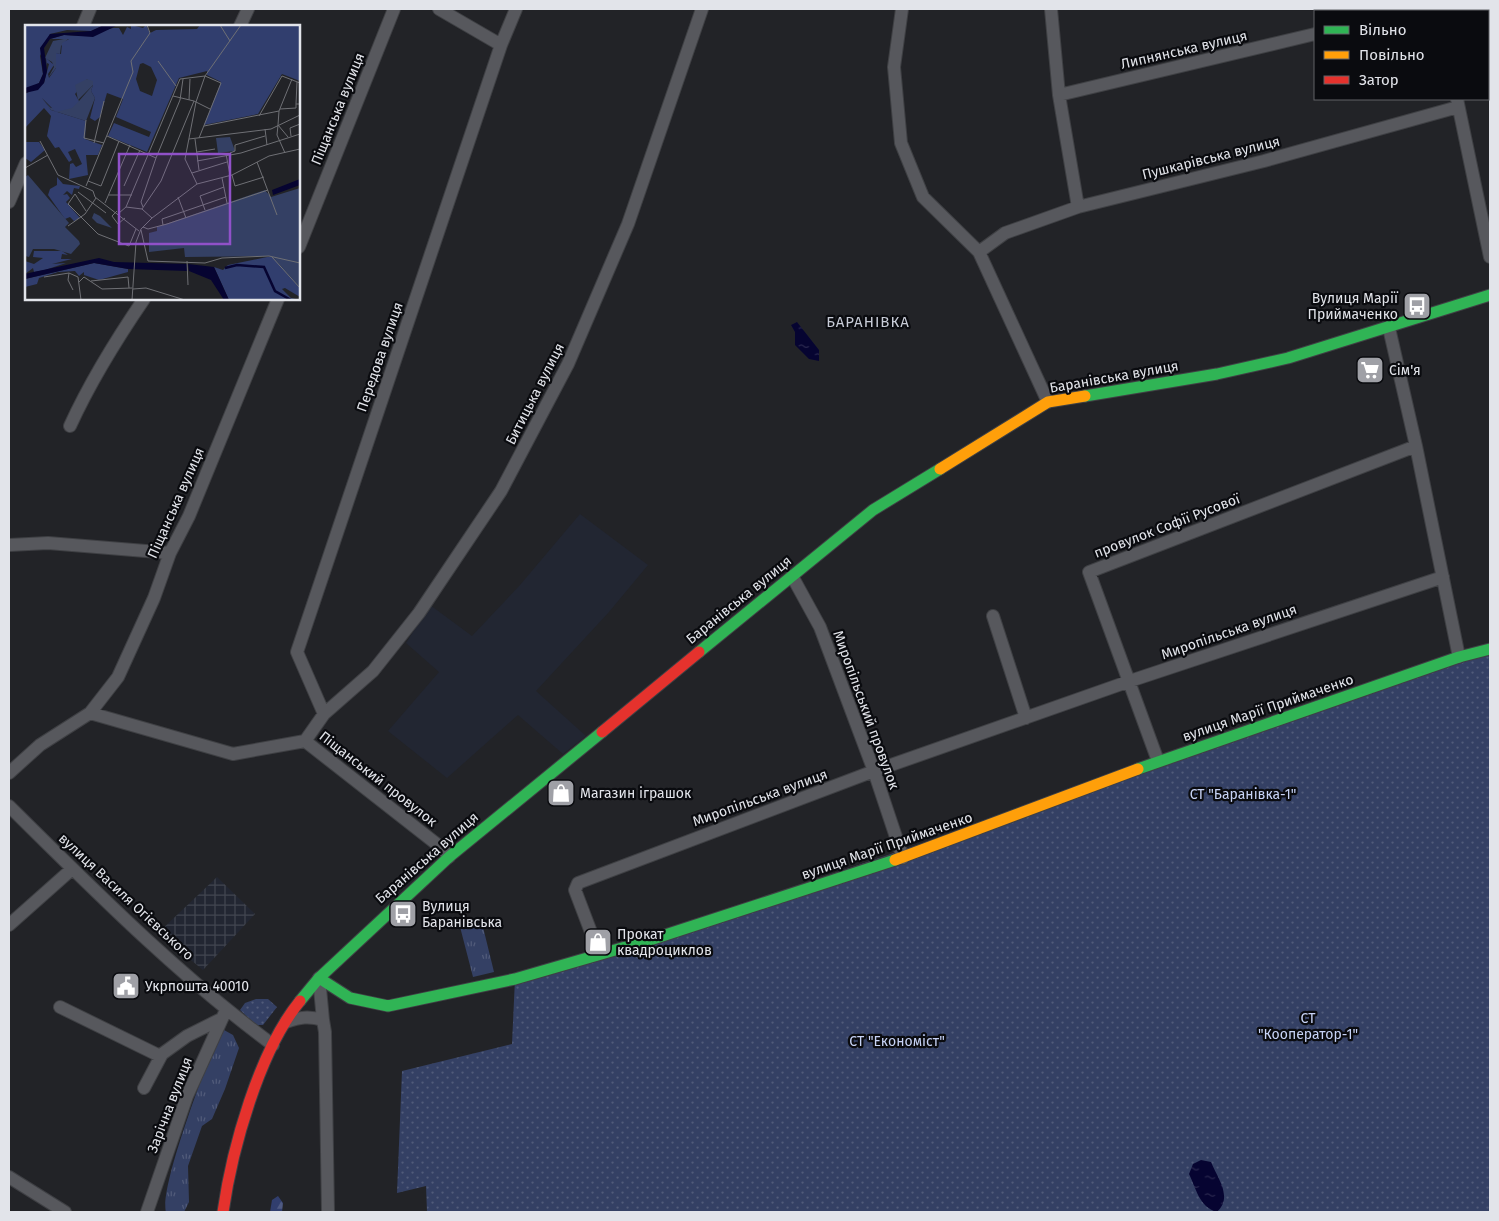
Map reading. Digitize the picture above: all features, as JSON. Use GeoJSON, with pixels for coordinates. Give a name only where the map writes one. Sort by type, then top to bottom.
{"type":"FeatureCollection","features":[{"type":"Feature","properties":{"kind":"main road","name":"Баранівська вулиця"},"geometry":{"type":"LineString","coordinates":[[223,1212],[227,1184],[245,1114],[273,1045],[296,1006],[318,978],[449,857],[873,510],[1048,402],[1217,374],[1288,358],[1490,295]]}},
{"type":"Feature","properties":{"kind":"main road","name":"вулиця Марії Приймаченко"},"geometry":{"type":"LineString","coordinates":[[318,978],[334,992],[372,1006],[388,1006],[515,979],[662,936],[903,858],[1158,761],[1459,657],[1490,649]]}},
{"type":"Feature","properties":{"kind":"street"},"geometry":{"type":"LineString","coordinates":[[83,25],[90,9]]}},
{"type":"Feature","properties":{"kind":"street"},"geometry":{"type":"LineString","coordinates":[[240,25],[248,9]]}},
{"type":"Feature","properties":{"kind":"street","name":"Піщанська вулиця"},"geometry":{"type":"LineString","coordinates":[[300,244],[394,9]]}},
{"type":"Feature","properties":{"kind":"street"},"geometry":{"type":"LineString","coordinates":[[439,9],[501,45]]}},
{"type":"Feature","properties":{"kind":"street","name":"Передова вулиця"},"geometry":{"type":"LineString","coordinates":[[324,714],[297,652],[501,45],[516,9]]}},
{"type":"Feature","properties":{"kind":"street","name":"Битицька вулиця"},"geometry":{"type":"LineString","coordinates":[[305,741],[324,714],[373,671],[418,613],[501,491],[568,364],[628,224],[702,9]]}},
{"type":"Feature","properties":{"kind":"street"},"geometry":{"type":"LineString","coordinates":[[902,9],[894,67],[901,143],[923,196],[979,252],[1048,402]]}},
{"type":"Feature","properties":{"kind":"street"},"geometry":{"type":"LineString","coordinates":[[1051,9],[1059,95],[1078,207]]}},
{"type":"Feature","properties":{"kind":"street","name":"Липнянська вулиця"},"geometry":{"type":"LineString","coordinates":[[1059,95],[1314,34]]}},
{"type":"Feature","properties":{"kind":"street"},"geometry":{"type":"LineString","coordinates":[[1458,103],[1490,257]]}},
{"type":"Feature","properties":{"kind":"street","name":"Пушкарівська вулиця"},"geometry":{"type":"LineString","coordinates":[[979,252],[1005,232],[1078,207],[1264,161],[1458,103]]}},
{"type":"Feature","properties":{"kind":"street"},"geometry":{"type":"LineString","coordinates":[[9,202],[25,165]]}},
{"type":"Feature","properties":{"kind":"street"},"geometry":{"type":"LineString","coordinates":[[70,426],[91,380],[143,300]]}},
{"type":"Feature","properties":{"kind":"street","name":"Піщанська вулиця"},"geometry":{"type":"LineString","coordinates":[[90,713],[118,677],[154,598],[170,553],[189,516],[278,300]]}},
{"type":"Feature","properties":{"kind":"street"},"geometry":{"type":"LineString","coordinates":[[1389,328],[1416,446],[1459,657]]}},
{"type":"Feature","properties":{"kind":"street","name":"провулок Софії Русової"},"geometry":{"type":"LineString","coordinates":[[1158,761],[1089,572],[1416,446]]}},
{"type":"Feature","properties":{"kind":"street"},"geometry":{"type":"LineString","coordinates":[[9,545],[48,543],[170,553]]}},
{"type":"Feature","properties":{"kind":"street","name":"Миропільський провулок"},"geometry":{"type":"LineString","coordinates":[[792,576],[820,627],[874,772],[903,858]]}},
{"type":"Feature","properties":{"kind":"street","name":"Миропільська вулиця"},"geometry":{"type":"LineString","coordinates":[[595,955],[594,940],[575,890],[578,883],[874,772],[1130,681],[1443,577]]}},
{"type":"Feature","properties":{"kind":"street"},"geometry":{"type":"LineString","coordinates":[[993,616],[1026,718]]}},
{"type":"Feature","properties":{"kind":"street"},"geometry":{"type":"LineString","coordinates":[[9,774],[40,745],[90,713]]}},
{"type":"Feature","properties":{"kind":"street","name":"Піщанський провулок"},"geometry":{"type":"LineString","coordinates":[[90,713],[233,754],[305,741],[443,849],[449,857]]}},
{"type":"Feature","properties":{"kind":"street","name":"вулиця Василя Огієвського"},"geometry":{"type":"LineString","coordinates":[[9,806],[223,1014],[273,1045]]}},
{"type":"Feature","properties":{"kind":"street"},"geometry":{"type":"LineString","coordinates":[[9,924],[72,869]]}},
{"type":"Feature","properties":{"kind":"street"},"geometry":{"type":"LineString","coordinates":[[318,978],[326,1048],[328,1212]]}},
{"type":"Feature","properties":{"kind":"street"},"geometry":{"type":"LineString","coordinates":[[60,1007],[160,1056]]}},
{"type":"Feature","properties":{"kind":"street"},"geometry":{"type":"LineString","coordinates":[[144,1088],[160,1056],[187,1036],[223,1014]]}},
{"type":"Feature","properties":{"kind":"street","name":"Зарічна вулиця"},"geometry":{"type":"LineString","coordinates":[[147,1212],[187,1096],[223,1014]]}},
{"type":"Feature","properties":{"kind":"street"},"geometry":{"type":"LineString","coordinates":[[286,1022],[302,1017],[323,1020]]}},
{"type":"Feature","properties":{"kind":"street"},"geometry":{"type":"LineString","coordinates":[[9,1177],[65,1212]]}},
{"type":"Feature","properties":{"kind":"shaded area"},"geometry":{"type":"Polygon","coordinates":[[[580,514],[648,565],[609,612],[536,691],[586,736],[563,754],[518,715],[447,778],[388,731],[439,672],[406,643],[430,605],[472,636],[520,585],[580,514]]]}},
{"type":"Feature","properties":{"kind":"shaded area"},"geometry":{"type":"Polygon","coordinates":[[[217,877],[255,914],[203,970],[158,933],[217,877]]]}},
{"type":"Feature","properties":{"kind":"green space"},"geometry":{"type":"Polygon","coordinates":[[[1490,649],[1490,1212],[427,1212],[426,1186],[397,1193],[402,1071],[512,1044],[515,979],[595,955],[1490,649]]]}},
{"type":"Feature","properties":{"kind":"green space"},"geometry":{"type":"Polygon","coordinates":[[[458,919],[482,923],[494,972],[473,977],[458,919]]]}},
{"type":"Feature","properties":{"kind":"green space"},"geometry":{"type":"Polygon","coordinates":[[[256,999],[268,999],[277,1007],[263,1025],[256,1025],[240,1010],[245,1003],[256,999]]]}},
{"type":"Feature","properties":{"kind":"green space"},"geometry":{"type":"Polygon","coordinates":[[[224,1030],[233,1035],[239,1048],[225,1089],[212,1119],[202,1126],[188,1166],[189,1202],[184,1212],[166,1212],[166,1198],[176,1153],[218,1034],[224,1030]]]}},
{"type":"Feature","properties":{"kind":"green space"},"geometry":{"type":"Polygon","coordinates":[[[278,1196],[283,1203],[282,1212],[270,1212],[272,1200],[278,1196]]]}},
{"type":"Feature","properties":{"kind":"water"},"geometry":{"type":"Polygon","coordinates":[[[797,322],[819,350],[819,361],[809,359],[795,345],[795,332],[791,325],[797,322]]]}},
{"type":"Feature","properties":{"kind":"water"},"geometry":{"type":"Polygon","coordinates":[[[1201,1160],[1211,1162],[1223,1188],[1224,1200],[1217,1212],[1211,1210],[1202,1201],[1189,1174],[1193,1164],[1201,1160]]]}},
{"type":"Feature","properties":{"kind":"traffic: fast"},"geometry":{"type":"LineString","coordinates":[[1085,396],[1217,374],[1288,358],[1490,295]]}},
{"type":"Feature","properties":{"kind":"traffic: fast"},"geometry":{"type":"LineString","coordinates":[[699,652],[873,510],[940,469]]}},
{"type":"Feature","properties":{"kind":"traffic: fast"},"geometry":{"type":"LineString","coordinates":[[1138,769],[1459,657],[1490,649]]}},
{"type":"Feature","properties":{"kind":"traffic: fast"},"geometry":{"type":"LineString","coordinates":[[300,1001],[319,978],[449,857],[602,732]]}},
{"type":"Feature","properties":{"kind":"traffic: fast"},"geometry":{"type":"LineString","coordinates":[[319,978],[350,998],[388,1006],[515,979],[653,939],[895,860]]}},
{"type":"Feature","properties":{"kind":"traffic: slow"},"geometry":{"type":"LineString","coordinates":[[940,469],[1048,402],[1085,396]]}},
{"type":"Feature","properties":{"kind":"traffic: slow"},"geometry":{"type":"LineString","coordinates":[[895,860],[1138,769]]}},
{"type":"Feature","properties":{"kind":"traffic: jam"},"geometry":{"type":"LineString","coordinates":[[602,732],[699,652]]}},
{"type":"Feature","properties":{"kind":"traffic: jam"},"geometry":{"type":"LineString","coordinates":[[223,1212],[233,1159],[249,1102],[272,1046],[285,1022],[300,1001]]}},
{"type":"Feature","properties":{"kind":"place","name":"Вулиця Марії Приймаченко"},"geometry":{"type":"Point","coordinates":[1417,306]}},
{"type":"Feature","properties":{"kind":"place","name":"Сім'я"},"geometry":{"type":"Point","coordinates":[1370,370]}},
{"type":"Feature","properties":{"kind":"place","name":"Магазин іграшок"},"geometry":{"type":"Point","coordinates":[561,793]}},
{"type":"Feature","properties":{"kind":"place","name":"Вулиця Баранівська"},"geometry":{"type":"Point","coordinates":[403,914]}},
{"type":"Feature","properties":{"kind":"place","name":"Прокат квадроциклов"},"geometry":{"type":"Point","coordinates":[598,942]}},
{"type":"Feature","properties":{"kind":"place","name":"Укрпошта 40010"},"geometry":{"type":"Point","coordinates":[126,986]}},
{"type":"Feature","properties":{"kind":"district","name":"БАРАНІВКА"},"geometry":{"type":"Point","coordinates":[868,322]}},
{"type":"Feature","properties":{"kind":"park label","name":"СТ \"Баранівка-1\""},"geometry":{"type":"Point","coordinates":[1243,794]}},
{"type":"Feature","properties":{"kind":"park label","name":"СТ \"Кооператор-1\""},"geometry":{"type":"Point","coordinates":[1308,1026]}},
{"type":"Feature","properties":{"kind":"park label","name":"СТ \"Економіст\""},"geometry":{"type":"Point","coordinates":[897,1041]}}]}
